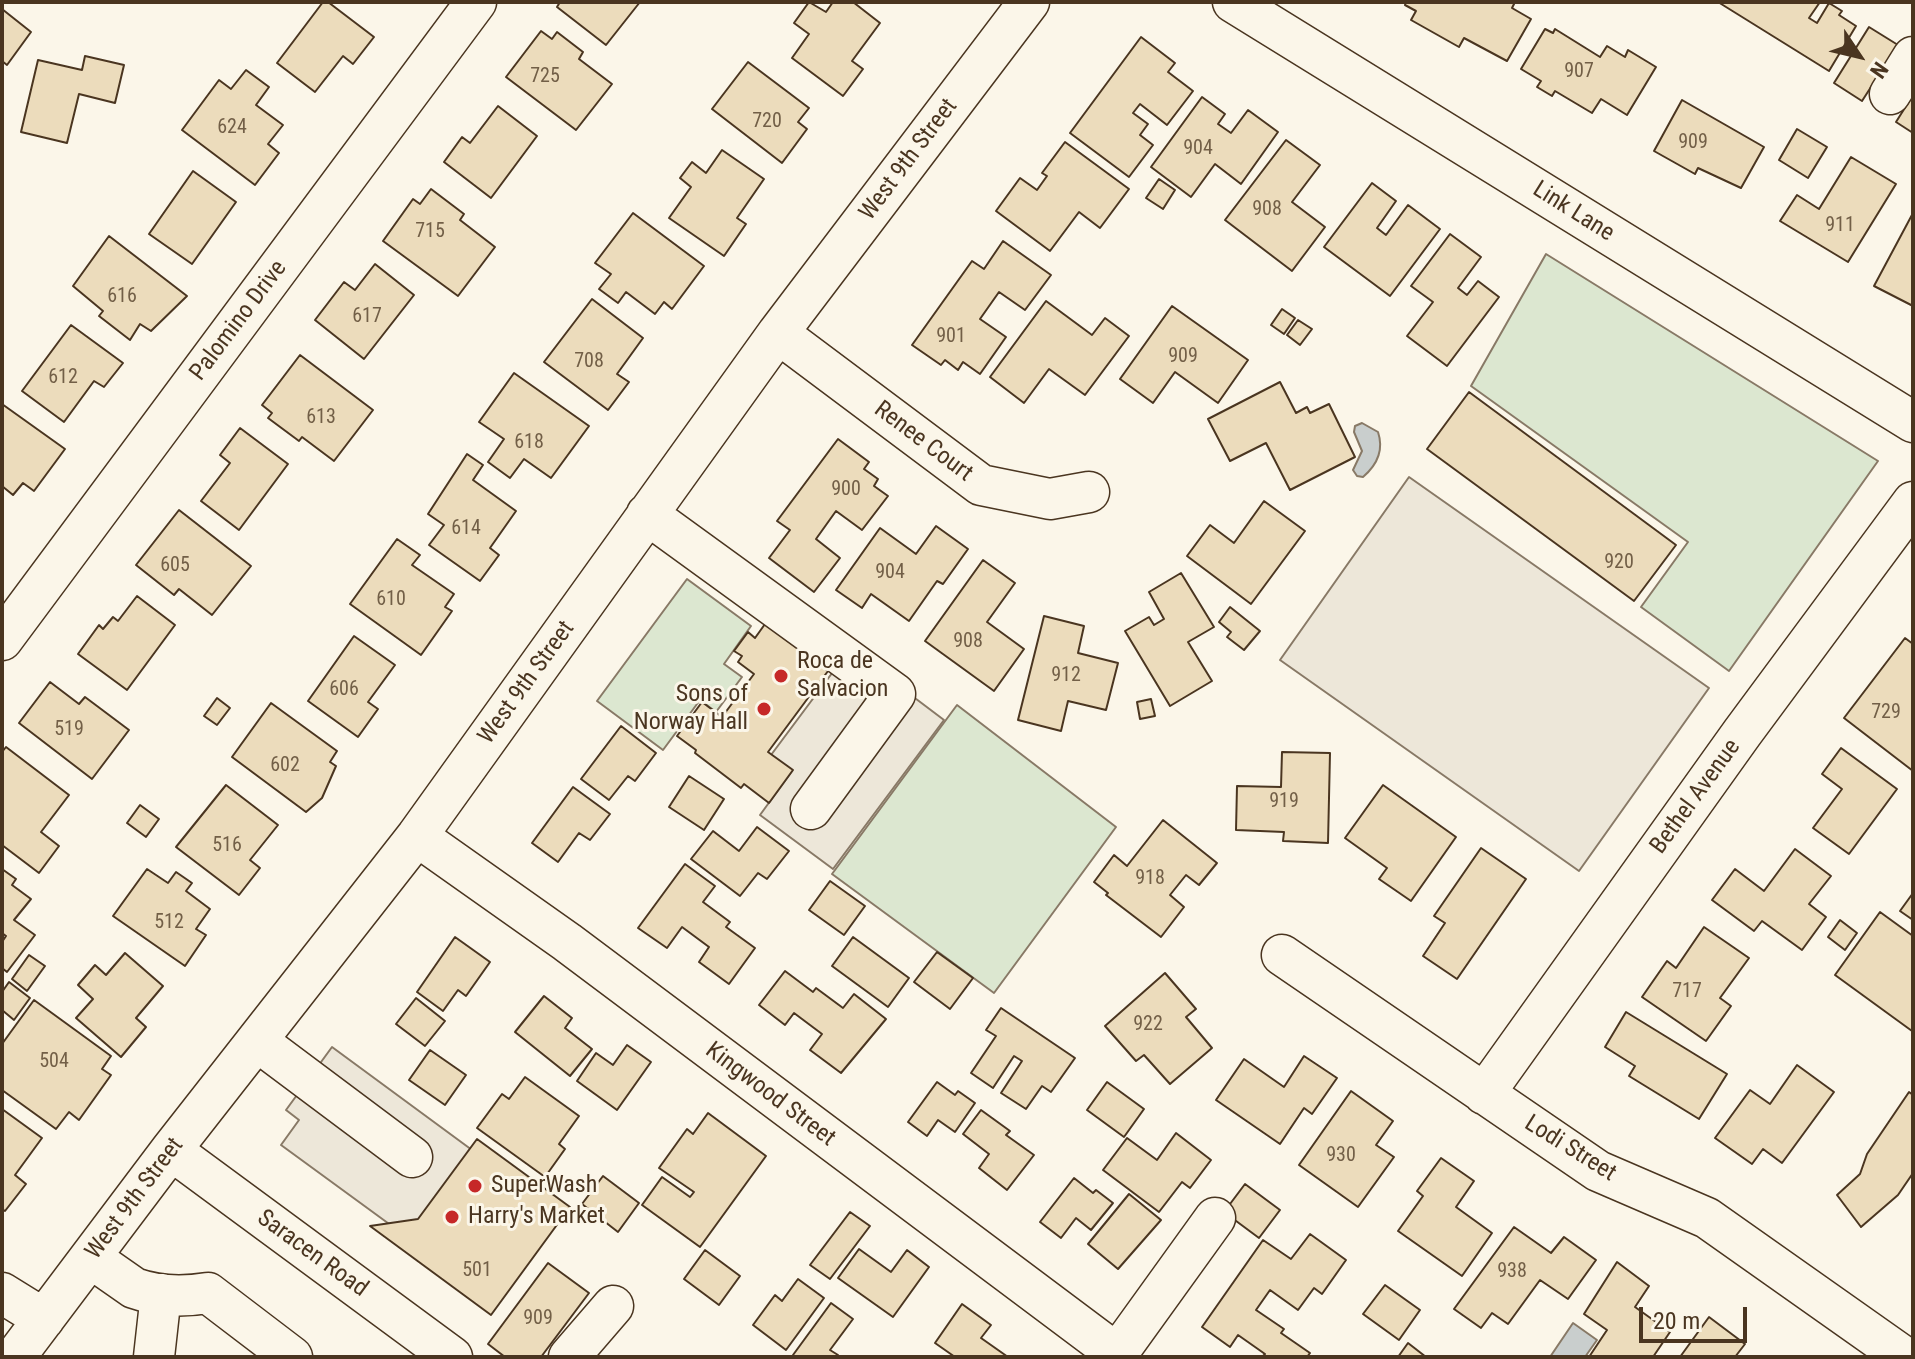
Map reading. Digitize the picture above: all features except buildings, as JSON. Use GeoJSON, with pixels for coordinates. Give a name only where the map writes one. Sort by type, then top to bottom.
{"type":"FeatureCollection","features":[{"type":"Feature","properties":{"kind":"street","name":"Palomino Drive"},"geometry":{"type":"LineString","coordinates":[[2,640],[476,2]]}},
{"type":"Feature","properties":{"kind":"street","name":"West 9th Street"},"geometry":{"type":"LineString","coordinates":[[15,1357],[171,1150],[417,836],[778,333],[1029,2]]}},
{"type":"Feature","properties":{"kind":"street","name":"Link Lane"},"geometry":{"type":"LineString","coordinates":[[1233,2],[1913,422]]}},
{"type":"Feature","properties":{"kind":"street"},"geometry":{"type":"LineString","coordinates":[[1890,94],[1913,57]]}},
{"type":"Feature","properties":{"kind":"street","name":"Renee Court"},"geometry":{"type":"LineString","coordinates":[[778,333],[981,485],[1050,499],[1089,492]]}},
{"type":"Feature","properties":{"kind":"street","name":"Bethel Avenue"},"geometry":{"type":"LineString","coordinates":[[1484,1094],[1742,733],[1913,502]]}},
{"type":"Feature","properties":{"kind":"street"},"geometry":{"type":"LineString","coordinates":[[647,514],[895,694],[811,809]]}},
{"type":"Feature","properties":{"kind":"street","name":"Kingwood Street"},"geometry":{"type":"LineString","coordinates":[[417,836],[567,942],[1119,1356]]}},
{"type":"Feature","properties":{"kind":"street","name":"Lodi Street"},"geometry":{"type":"LineString","coordinates":[[1282,955],[1598,1171],[1707,1218],[1904,1357]]}},
{"type":"Feature","properties":{"kind":"street"},"geometry":{"type":"LineString","coordinates":[[257,1041],[412,1157]]}},
{"type":"Feature","properties":{"kind":"street","name":"Saracen Road"},"geometry":{"type":"LineString","coordinates":[[171,1150],[443,1354]]}},
{"type":"Feature","properties":{"kind":"street"},"geometry":{"type":"LineString","coordinates":[[1119,1356],[1215,1218]]}},
{"type":"Feature","properties":{"kind":"street"},"geometry":{"type":"LineString","coordinates":[[91,1258],[134,1288],[179,1297],[208,1293],[292,1357]]}},
{"type":"Feature","properties":{"kind":"street"},"geometry":{"type":"LineString","coordinates":[[2,1293],[44,1319]]}},
{"type":"Feature","properties":{"kind":"street"},"geometry":{"type":"LineString","coordinates":[[154,1357],[161,1294]]}},
{"type":"Feature","properties":{"kind":"street"},"geometry":{"type":"LineString","coordinates":[[569,1357],[613,1306]]}},
{"type":"Feature","properties":{"kind":"green space"},"geometry":{"type":"Polygon","coordinates":[[[1546,254],[1878,461],[1729,671],[1641,607],[1688,542],[1471,386],[1546,254]]]}},
{"type":"Feature","properties":{"kind":"green space"},"geometry":{"type":"Polygon","coordinates":[[[687,579],[751,626],[724,664],[742,677],[716,712],[700,700],[663,750],[597,701],[687,579]]]}},
{"type":"Feature","properties":{"kind":"green space"},"geometry":{"type":"Polygon","coordinates":[[[957,705],[1116,827],[994,993],[832,874],[957,705]]]}},
{"type":"Feature","properties":{"kind":"shaded area"},"geometry":{"type":"Polygon","coordinates":[[[1362,423],[1378,432],[1380,445],[1375,462],[1363,477],[1357,476],[1353,470],[1362,451],[1354,432],[1355,426],[1362,423]]]}},
{"type":"Feature","properties":{"kind":"shaded area"},"geometry":{"type":"Polygon","coordinates":[[[1409,477],[1709,688],[1579,871],[1280,660],[1409,477]]]}},
{"type":"Feature","properties":{"kind":"shaded area"},"geometry":{"type":"Polygon","coordinates":[[[850,649],[944,720],[833,869],[760,815],[792,771],[771,755],[850,649]]]}},
{"type":"Feature","properties":{"kind":"shaded area"},"geometry":{"type":"Polygon","coordinates":[[[332,1047],[472,1150],[415,1227],[396,1229],[281,1145],[299,1120],[286,1110],[332,1047]]]}},
{"type":"Feature","properties":{"kind":"shaded area"},"geometry":{"type":"Polygon","coordinates":[[[1573,1323],[1597,1340],[1585,1357],[1550,1357],[1573,1323]]]}},
{"type":"Feature","properties":{"kind":"place","name":"Roca de Salvacion"},"geometry":{"type":"Point","coordinates":[781,676]}},
{"type":"Feature","properties":{"kind":"place","name":"Sons of Norway Hall"},"geometry":{"type":"Point","coordinates":[764,709]}},
{"type":"Feature","properties":{"kind":"place","name":"SuperWash"},"geometry":{"type":"Point","coordinates":[475,1186]}},
{"type":"Feature","properties":{"kind":"place","name":"Harry's Market"},"geometry":{"type":"Point","coordinates":[452,1217]}}]}
